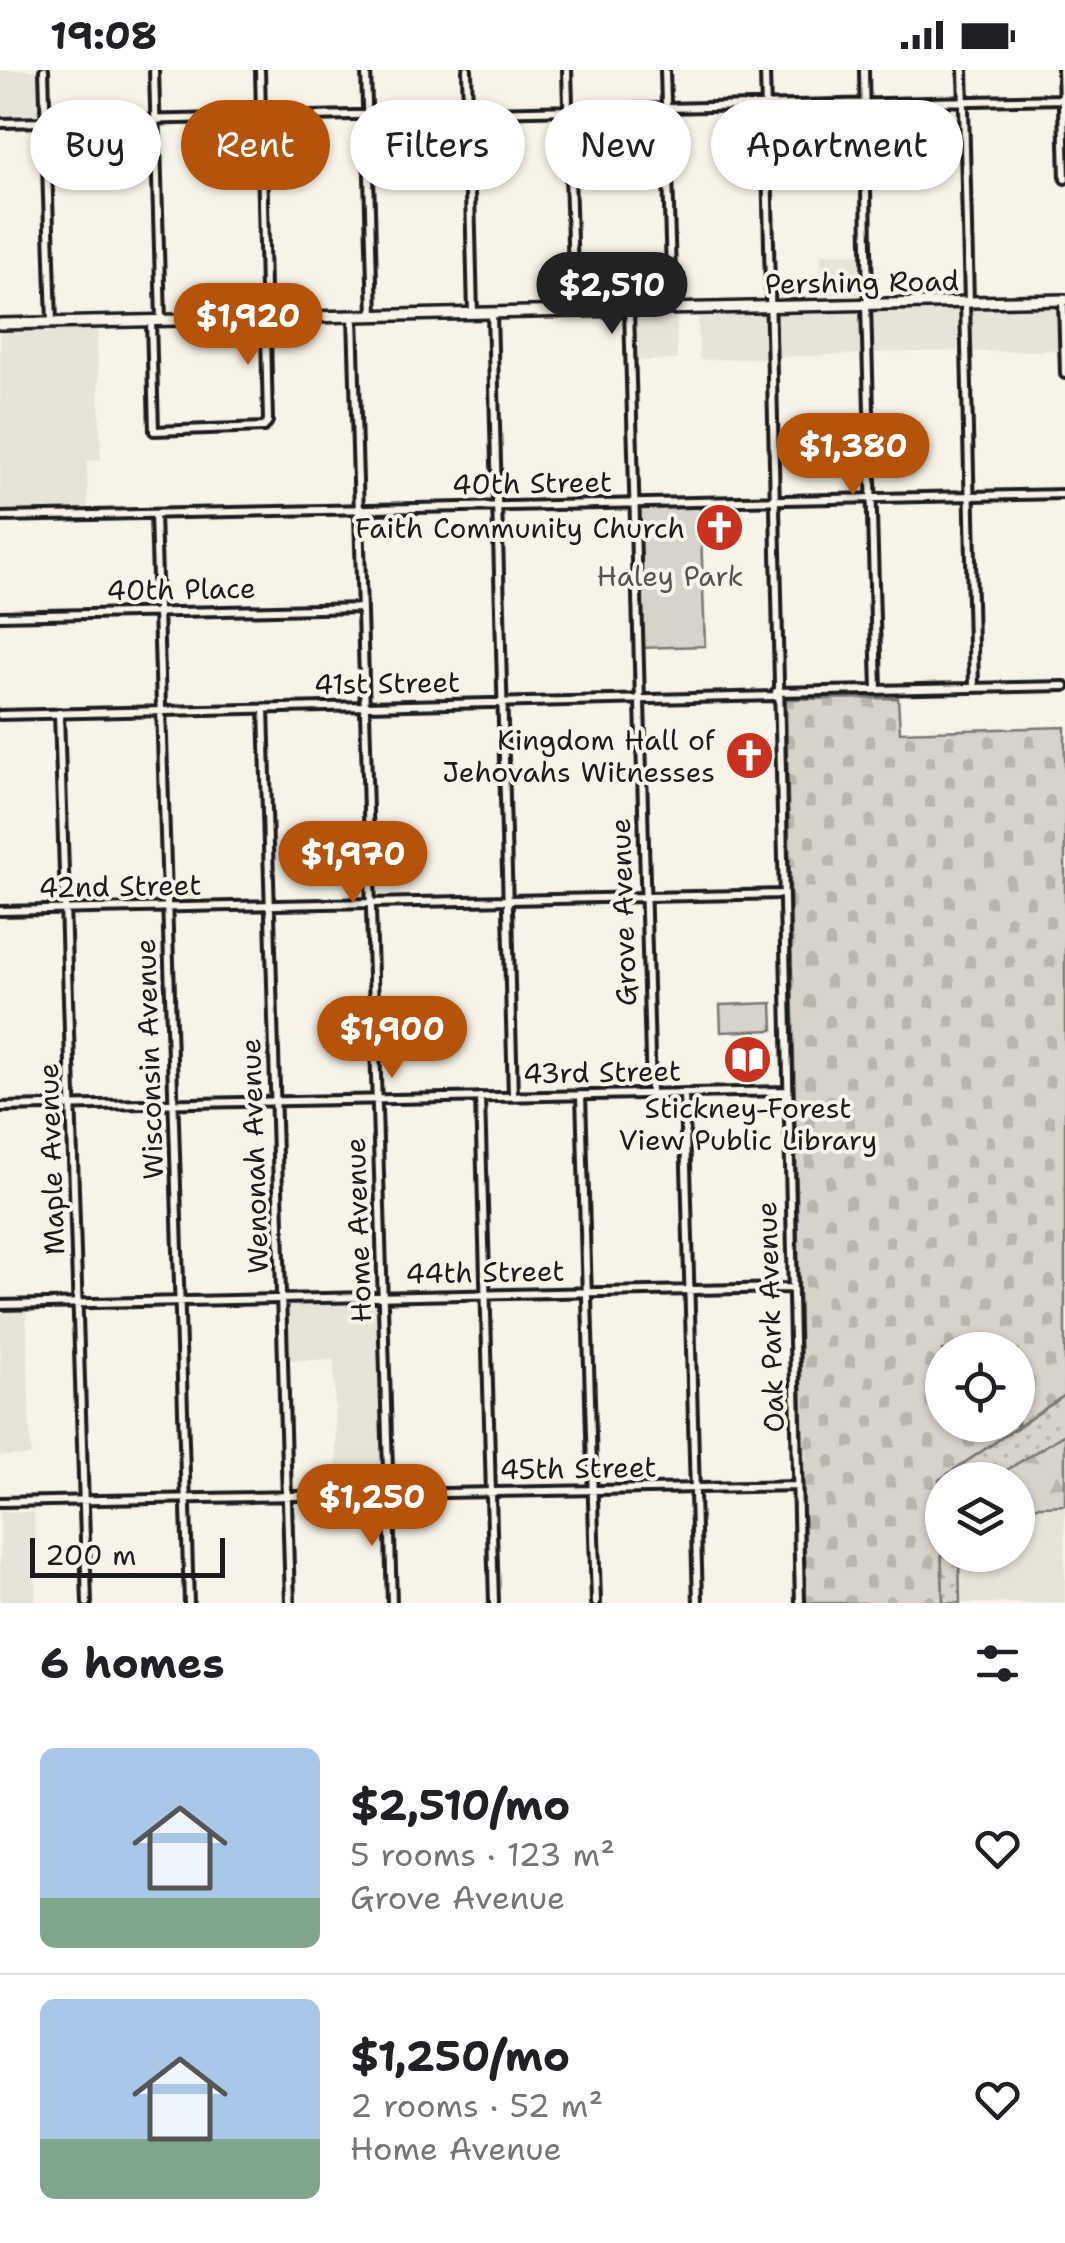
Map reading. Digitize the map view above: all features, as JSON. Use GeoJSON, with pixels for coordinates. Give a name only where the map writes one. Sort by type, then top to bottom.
{"type":"FeatureCollection","features":[{"type":"Feature","properties":{"kind":"main road","name":"Pershing Road"},"geometry":{"type":"LineString","coordinates":[[0,324],[1064,300]]}},
{"type":"Feature","properties":{"kind":"street"},"geometry":{"type":"LineString","coordinates":[[44,70],[45,100]]}},
{"type":"Feature","properties":{"kind":"street"},"geometry":{"type":"LineString","coordinates":[[154,70],[155,100]]}},
{"type":"Feature","properties":{"kind":"street"},"geometry":{"type":"LineString","coordinates":[[260,70],[261,100]]}},
{"type":"Feature","properties":{"kind":"street"},"geometry":{"type":"LineString","coordinates":[[366,70],[367,100]]}},
{"type":"Feature","properties":{"kind":"street"},"geometry":{"type":"LineString","coordinates":[[467,70],[468,100]]}},
{"type":"Feature","properties":{"kind":"street"},"geometry":{"type":"LineString","coordinates":[[567,70],[568,100]]}},
{"type":"Feature","properties":{"kind":"street"},"geometry":{"type":"LineString","coordinates":[[665,70],[666,100]]}},
{"type":"Feature","properties":{"kind":"street","name":"Oak Park Avenue"},"geometry":{"type":"LineString","coordinates":[[765,70],[766,100]]}},
{"type":"Feature","properties":{"kind":"street"},"geometry":{"type":"LineString","coordinates":[[864,70],[864,100]]}},
{"type":"Feature","properties":{"kind":"street"},"geometry":{"type":"LineString","coordinates":[[963,70],[974,688]]}},
{"type":"Feature","properties":{"kind":"street"},"geometry":{"type":"LineString","coordinates":[[1062,70],[1065,179]]}},
{"type":"Feature","properties":{"kind":"street"},"geometry":{"type":"LineString","coordinates":[[964,102],[1064,99]]}},
{"type":"Feature","properties":{"kind":"street"},"geometry":{"type":"LineString","coordinates":[[0,123],[30,122]]}},
{"type":"Feature","properties":{"kind":"street"},"geometry":{"type":"LineString","coordinates":[[48,190],[52,323]]}},
{"type":"Feature","properties":{"kind":"street"},"geometry":{"type":"LineString","coordinates":[[155,190],[154,430],[257,431],[268,420],[263,190]]}},
{"type":"Feature","properties":{"kind":"street"},"geometry":{"type":"LineString","coordinates":[[370,190],[373,316]]}},
{"type":"Feature","properties":{"kind":"street"},"geometry":{"type":"LineString","coordinates":[[470,190],[473,314]]}},
{"type":"Feature","properties":{"kind":"street"},"geometry":{"type":"LineString","coordinates":[[570,190],[574,311]]}},
{"type":"Feature","properties":{"kind":"street"},"geometry":{"type":"LineString","coordinates":[[668,190],[672,309]]}},
{"type":"Feature","properties":{"kind":"street","name":"Oak Park Avenue"},"geometry":{"type":"LineString","coordinates":[[767,190],[800,1603]]}},
{"type":"Feature","properties":{"kind":"street"},"geometry":{"type":"LineString","coordinates":[[865,190],[877,690]]}},
{"type":"Feature","properties":{"kind":"street"},"geometry":{"type":"LineString","coordinates":[[1064,300],[1065,374]]}},
{"type":"Feature","properties":{"kind":"street","name":"Grove Avenue"},"geometry":{"type":"LineString","coordinates":[[629,310],[651,1093]]}},
{"type":"Feature","properties":{"kind":"street"},"geometry":{"type":"LineString","coordinates":[[492,313],[513,1096]]}},
{"type":"Feature","properties":{"kind":"street","name":"Home Avenue"},"geometry":{"type":"LineString","coordinates":[[354,316],[392,1603]]}},
{"type":"Feature","properties":{"kind":"street","name":"40th Street"},"geometry":{"type":"LineString","coordinates":[[0,518],[1065,494]]}},
{"type":"Feature","properties":{"kind":"street","name":"Wisconsin Avenue"},"geometry":{"type":"LineString","coordinates":[[155,514],[189,1603]]}},
{"type":"Feature","properties":{"kind":"street","name":"40th Place"},"geometry":{"type":"LineString","coordinates":[[0,616],[362,608]]}},
{"type":"Feature","properties":{"kind":"street","name":"41st Street"},"geometry":{"type":"LineString","coordinates":[[0,715],[1065,686]]}},
{"type":"Feature","properties":{"kind":"street","name":"Wenonah Avenue"},"geometry":{"type":"LineString","coordinates":[[264,708],[290,1603]]}},
{"type":"Feature","properties":{"kind":"street","name":"Maple Avenue"},"geometry":{"type":"LineString","coordinates":[[59,713],[87,1603]]}},
{"type":"Feature","properties":{"kind":"street","name":"42nd Street"},"geometry":{"type":"LineString","coordinates":[[0,911],[781,894]]}},
{"type":"Feature","properties":{"kind":"street","name":"43rd Street"},"geometry":{"type":"LineString","coordinates":[[0,1107],[786,1090]]}},
{"type":"Feature","properties":{"kind":"street"},"geometry":{"type":"LineString","coordinates":[[684,1093],[698,1603]]}},
{"type":"Feature","properties":{"kind":"street"},"geometry":{"type":"LineString","coordinates":[[581,1095],[596,1603]]}},
{"type":"Feature","properties":{"kind":"street"},"geometry":{"type":"LineString","coordinates":[[480,1097],[494,1603]]}},
{"type":"Feature","properties":{"kind":"street","name":"44th Street"},"geometry":{"type":"LineString","coordinates":[[0,1305],[792,1288]]}},
{"type":"Feature","properties":{"kind":"street","name":"45th Street"},"geometry":{"type":"LineString","coordinates":[[0,1502],[797,1486]]}},
{"type":"Feature","properties":{"kind":"shaded area"},"geometry":{"type":"Polygon","coordinates":[[[0,70],[38,70],[39,100],[30,100],[30,115],[0,116],[0,70]]]}},
{"type":"Feature","properties":{"kind":"shaded area"},"geometry":{"type":"Polygon","coordinates":[[[862,253],[863,295],[822,294],[821,254],[862,253]]]}},
{"type":"Feature","properties":{"kind":"shaded area"},"geometry":{"type":"Polygon","coordinates":[[[1065,308],[1065,350],[969,352],[969,309],[1065,308]]]}},
{"type":"Feature","properties":{"kind":"shaded area"},"geometry":{"type":"Polygon","coordinates":[[[957,310],[958,351],[874,353],[873,312],[957,310]]]}},
{"type":"Feature","properties":{"kind":"shaded area"},"geometry":{"type":"Polygon","coordinates":[[[861,312],[863,354],[776,357],[775,315],[861,312]]]}},
{"type":"Feature","properties":{"kind":"shaded area"},"geometry":{"type":"Polygon","coordinates":[[[763,314],[764,358],[699,360],[698,316],[763,314]]]}},
{"type":"Feature","properties":{"kind":"shaded area"},"geometry":{"type":"Polygon","coordinates":[[[677,318],[677,360],[632,361],[632,319],[677,318]]]}},
{"type":"Feature","properties":{"kind":"shaded area"},"geometry":{"type":"Polygon","coordinates":[[[97,327],[101,460],[87,461],[88,514],[0,516],[0,330],[97,327]]]}},
{"type":"Feature","properties":{"kind":"shaded area"},"geometry":{"type":"Polygon","coordinates":[[[383,1298],[387,1491],[337,1492],[334,1360],[283,1360],[282,1301],[383,1298]]]}},
{"type":"Feature","properties":{"kind":"shaded area"},"geometry":{"type":"Polygon","coordinates":[[[0,1308],[26,1308],[31,1456],[0,1456],[0,1308]]]}},
{"type":"Feature","properties":{"kind":"shaded area"},"geometry":{"type":"Polygon","coordinates":[[[1065,1505],[1065,1603],[960,1603],[959,1572],[1035,1572],[1035,1506],[1065,1505]]]}},
{"type":"Feature","properties":{"kind":"shaded area"},"geometry":{"type":"Polygon","coordinates":[[[0,1512],[34,1512],[36,1603],[0,1603],[0,1512]]]}},
{"type":"Feature","properties":{"kind":"green space","name":"Haley Park"},"geometry":{"type":"Polygon","coordinates":[[[700,503],[705,646],[640,648],[637,505],[700,503]]]}},
{"type":"Feature","properties":{"kind":"green space"},"geometry":{"type":"Polygon","coordinates":[[[898,698],[900,732],[1065,727],[1065,1395],[1035,1415],[1035,1332],[925,1332],[925,1442],[995,1442],[966,1462],[925,1462],[925,1572],[942,1572],[943,1603],[806,1603],[786,699],[898,698]]]}},
{"type":"Feature","properties":{"kind":"green space"},"geometry":{"type":"Polygon","coordinates":[[[772,1003],[773,1030],[721,1032],[720,1005],[772,1003]]]}},
{"type":"Feature","properties":{"kind":"green space"},"geometry":{"type":"Polygon","coordinates":[[[1065,1395],[1065,1434],[1020,1462],[966,1462],[995,1442],[1035,1442],[1035,1415],[1065,1395]]]}},
{"type":"Feature","properties":{"kind":"green space"},"geometry":{"type":"Polygon","coordinates":[[[1065,1434],[1065,1505],[1035,1506],[1035,1462],[1020,1462],[1065,1434]]]}},
{"type":"Feature","properties":{"kind":"green space"},"geometry":{"type":"Polygon","coordinates":[[[942,1572],[959,1572],[960,1603],[943,1603],[942,1572]]]}},
{"type":"Feature","properties":{"kind":"place","name":"Faith Community Church"},"geometry":{"type":"Point","coordinates":[720,528]}},
{"type":"Feature","properties":{"kind":"place","name":"Kingdom Hall of Jehovahs Witnesses"},"geometry":{"type":"Point","coordinates":[750,756]}},
{"type":"Feature","properties":{"kind":"place","name":"Stickney-Forest View Public Library"},"geometry":{"type":"Point","coordinates":[748,1060]}}]}
